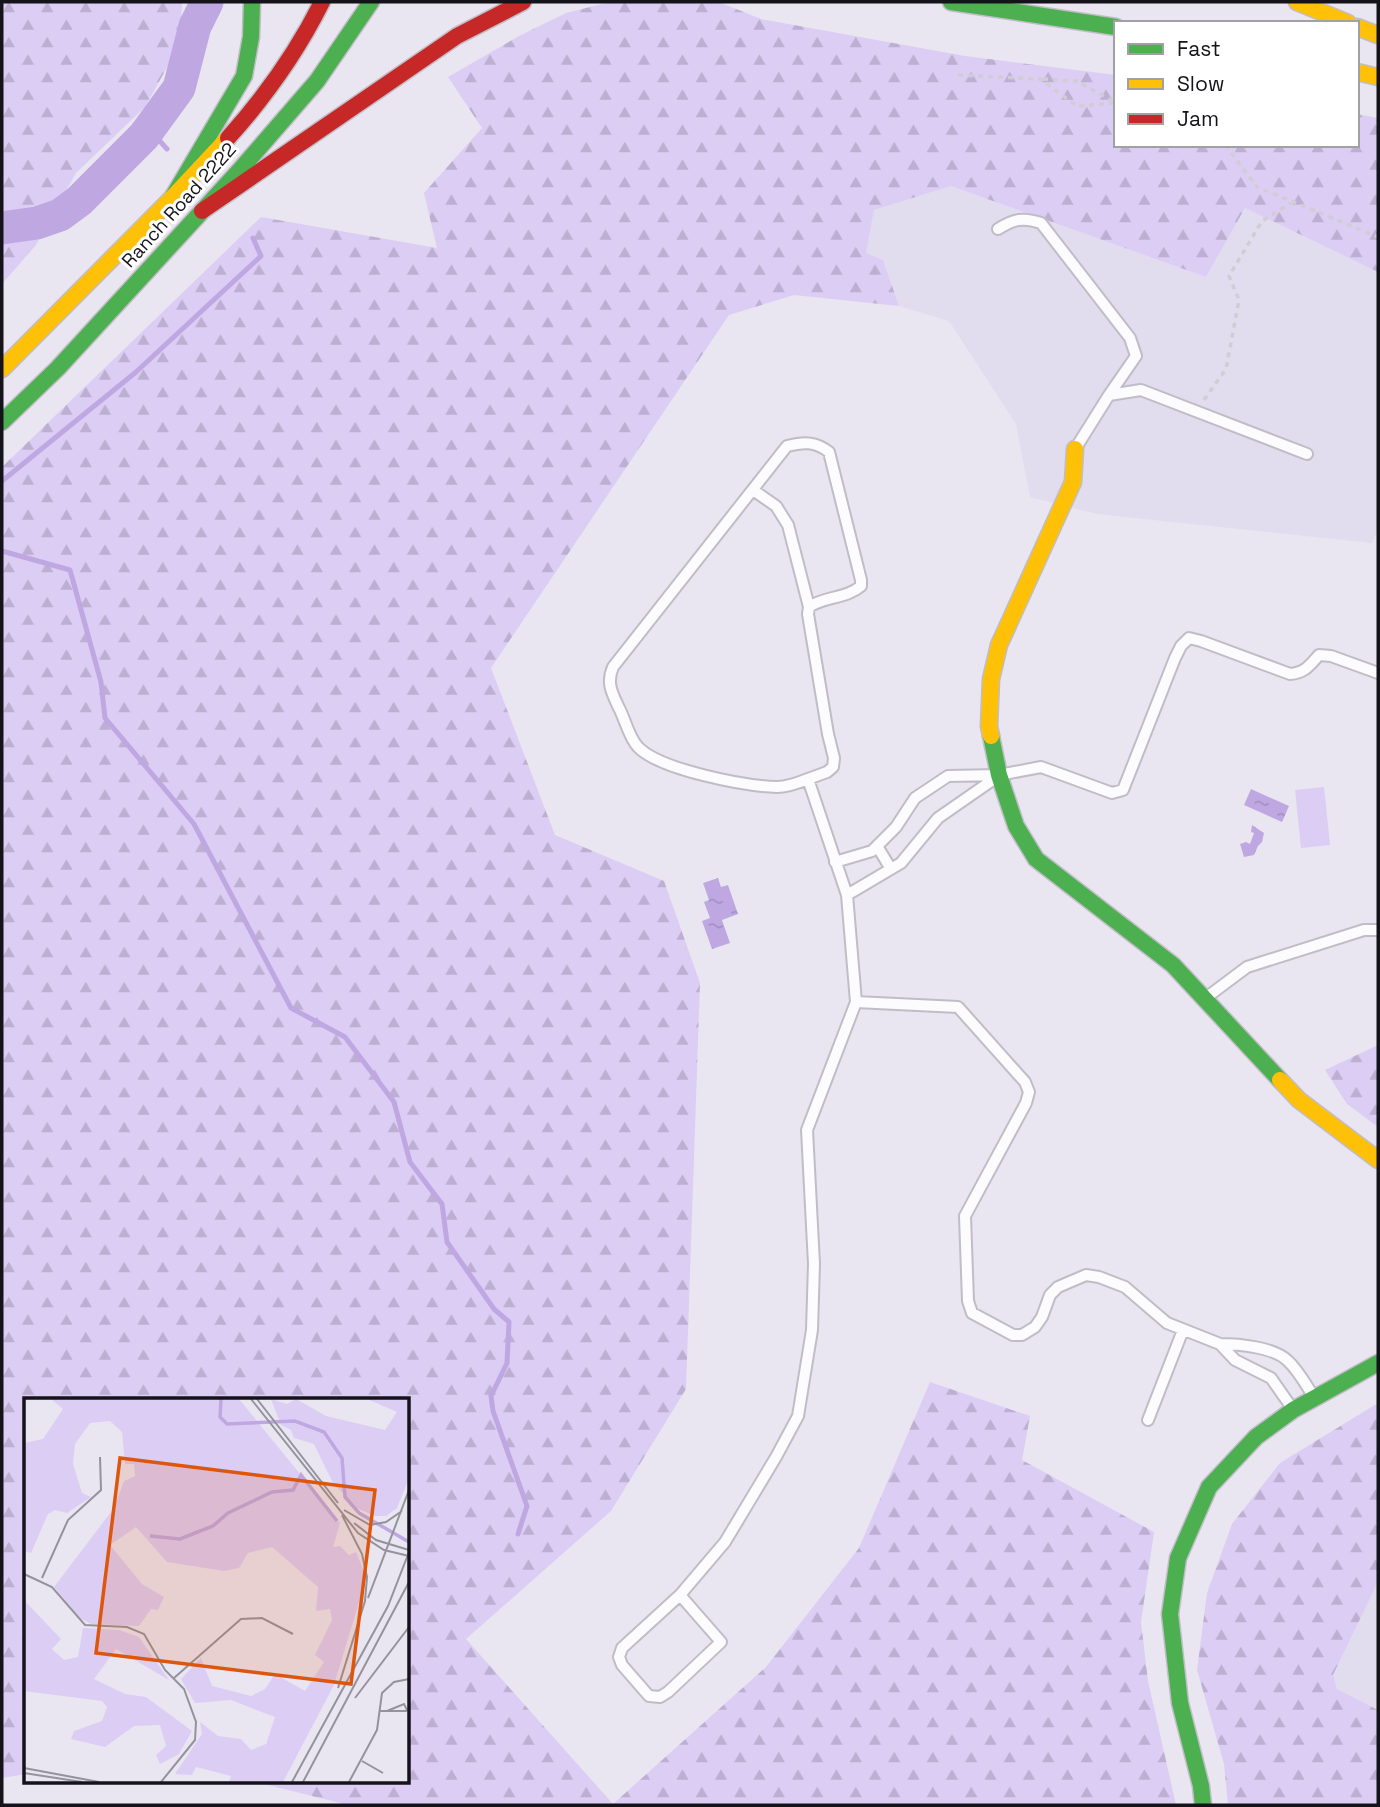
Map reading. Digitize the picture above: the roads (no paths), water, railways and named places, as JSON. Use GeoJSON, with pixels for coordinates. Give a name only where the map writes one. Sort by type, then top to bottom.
{"type":"FeatureCollection","features":[{"type":"Feature","properties":{"kind":"main road"},"geometry":{"type":"LineString","coordinates":[[172,198],[244,76],[251,37],[251,2]]}},
{"type":"Feature","properties":{"kind":"main road"},"geometry":{"type":"LineString","coordinates":[[172,198],[251,113],[303,40],[322,2]]}},
{"type":"Feature","properties":{"kind":"main road","name":"Ranch Road 2222"},"geometry":{"type":"LineString","coordinates":[[2,422],[58,368],[317,81],[371,2]]}},
{"type":"Feature","properties":{"kind":"main road"},"geometry":{"type":"LineString","coordinates":[[202,211],[457,36],[523,2]]}},
{"type":"Feature","properties":{"kind":"main road"},"geometry":{"type":"LineString","coordinates":[[951,2],[1114,27]]}},
{"type":"Feature","properties":{"kind":"main road"},"geometry":{"type":"LineString","coordinates":[[1297,2],[1343,21]]}},
{"type":"Feature","properties":{"kind":"main road"},"geometry":{"type":"LineString","coordinates":[[1359,28],[1378,35]]}},
{"type":"Feature","properties":{"kind":"main road"},"geometry":{"type":"LineString","coordinates":[[1359,72],[1378,77]]}},
{"type":"Feature","properties":{"kind":"main road","name":"Ranch Road 2222"},"geometry":{"type":"LineString","coordinates":[[2,369],[172,198]]}},
{"type":"Feature","properties":{"kind":"main road"},"geometry":{"type":"LineString","coordinates":[[1075,449],[1073,482],[999,645],[991,679],[989,726],[999,775],[1016,826],[1036,859],[1173,965],[1299,1100],[1378,1160]]}},
{"type":"Feature","properties":{"kind":"main road"},"geometry":{"type":"LineString","coordinates":[[1203,1805],[1201,1786],[1180,1703],[1170,1614],[1178,1558],[1209,1488],[1256,1437],[1293,1410],[1378,1363]]}},
{"type":"Feature","properties":{"kind":"lane"},"geometry":{"type":"LineString","coordinates":[[998,229],[1015,219],[1041,223],[1130,338],[1136,356],[1075,449]]}},
{"type":"Feature","properties":{"kind":"lane"},"geometry":{"type":"LineString","coordinates":[[1109,395],[1141,390],[1307,454]]}},
{"type":"Feature","properties":{"kind":"lane"},"geometry":{"type":"LineString","coordinates":[[753,490],[776,506],[788,525],[809,607],[811,636],[834,758],[833,767],[808,779],[776,787],[678,768],[638,746],[612,692],[608,678],[613,667],[787,446],[804,442],[820,444],[829,452],[861,580],[861,586],[853,593],[816,602],[809,607]]}},
{"type":"Feature","properties":{"kind":"lane"},"geometry":{"type":"LineString","coordinates":[[835,862],[872,851],[896,827],[915,798],[948,776],[999,775],[1041,767],[1112,793],[1123,790],[1175,658],[1189,638],[1290,674],[1300,673],[1319,655],[1331,656],[1378,673]]}},
{"type":"Feature","properties":{"kind":"lane"},"geometry":{"type":"LineString","coordinates":[[847,895],[901,863],[938,818],[999,775]]}},
{"type":"Feature","properties":{"kind":"lane"},"geometry":{"type":"LineString","coordinates":[[680,1595],[720,1642],[668,1692],[660,1697],[649,1696],[622,1665],[619,1657],[622,1648],[680,1595],[725,1542],[798,1416],[812,1330],[814,1264],[807,1130],[856,1002],[847,895],[808,779]]}},
{"type":"Feature","properties":{"kind":"lane"},"geometry":{"type":"LineString","coordinates":[[877,846],[891,869]]}},
{"type":"Feature","properties":{"kind":"lane"},"geometry":{"type":"LineString","coordinates":[[1205,999],[1247,967],[1364,930],[1378,930]]}},
{"type":"Feature","properties":{"kind":"lane"},"geometry":{"type":"LineString","coordinates":[[856,1002],[958,1007],[1025,1083],[1028,1091],[1026,1103],[965,1216],[968,1301],[972,1313],[1013,1335],[1022,1335],[1035,1327],[1042,1317],[1049,1295],[1058,1287],[1086,1275],[1099,1277],[1125,1287],[1167,1323],[1220,1344],[1235,1360],[1271,1378],[1293,1410]]}},
{"type":"Feature","properties":{"kind":"lane"},"geometry":{"type":"LineString","coordinates":[[1147,1420],[1183,1329]]}},
{"type":"Feature","properties":{"kind":"lane"},"geometry":{"type":"LineString","coordinates":[[1220,1344],[1241,1343],[1281,1356],[1289,1361],[1315,1398]]}},
{"type":"Feature","properties":{"kind":"water"},"geometry":{"type":"Polygon","coordinates":[[[1251,789],[1289,806],[1282,822],[1244,805],[1251,789]]]}},
{"type":"Feature","properties":{"kind":"water"},"geometry":{"type":"Polygon","coordinates":[[[1252,825],[1264,833],[1262,842],[1254,855],[1244,857],[1240,844],[1250,844],[1254,833],[1251,832],[1252,825]]]}},
{"type":"Feature","properties":{"kind":"water"},"geometry":{"type":"Polygon","coordinates":[[[718,878],[721,887],[728,885],[738,914],[722,920],[730,943],[712,949],[702,921],[710,918],[704,902],[709,900],[703,883],[718,878]]]}},
{"type":"Feature","properties":{"kind":"waterway"},"geometry":{"type":"LineString","coordinates":[[2,228],[37,223],[60,215],[79,201],[144,136],[179,88],[195,26],[207,2]]}},
{"type":"Feature","properties":{"kind":"waterway"},"geometry":{"type":"LineString","coordinates":[[149,129],[167,149]]}},
{"type":"Feature","properties":{"kind":"waterway"},"geometry":{"type":"LineString","coordinates":[[2,481],[136,372],[261,256],[253,238]]}},
{"type":"Feature","properties":{"kind":"waterway"},"geometry":{"type":"LineString","coordinates":[[2,551],[70,570],[101,682],[105,718],[194,824],[291,1008],[345,1037],[394,1102],[410,1162],[442,1204],[447,1242],[494,1309],[509,1322],[507,1363],[491,1396],[493,1411],[527,1506],[518,1534]]}}]}
